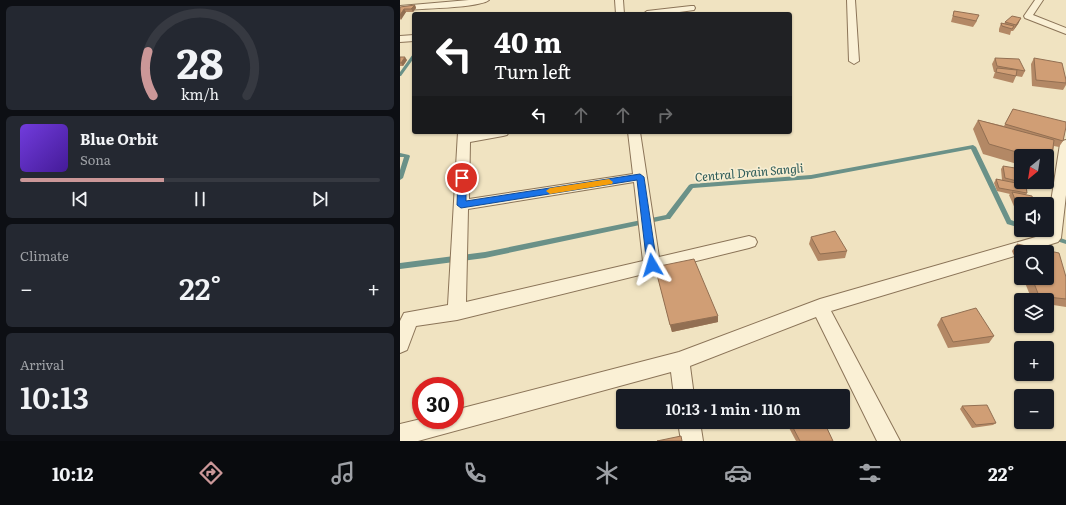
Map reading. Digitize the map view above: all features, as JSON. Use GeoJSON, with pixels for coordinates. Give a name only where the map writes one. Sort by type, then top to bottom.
{"type":"FeatureCollection","features":[{"type":"Feature","properties":{"kind":"street"},"geometry":{"type":"LineString","coordinates":[[400,8],[485,0]]}},
{"type":"Feature","properties":{"kind":"street"},"geometry":{"type":"LineString","coordinates":[[619,0],[620,12]]}},
{"type":"Feature","properties":{"kind":"street"},"geometry":{"type":"LineString","coordinates":[[851,0],[854,61]]}},
{"type":"Feature","properties":{"kind":"street"},"geometry":{"type":"LineString","coordinates":[[1039,0],[1028,16],[1066,31]]}},
{"type":"Feature","properties":{"kind":"street"},"geometry":{"type":"LineString","coordinates":[[469,12],[470,2]]}},
{"type":"Feature","properties":{"kind":"street"},"geometry":{"type":"LineString","coordinates":[[662,12],[691,8]]}},
{"type":"Feature","properties":{"kind":"street"},"geometry":{"type":"LineString","coordinates":[[400,39],[412,38]]}},
{"type":"Feature","properties":{"kind":"street"},"geometry":{"type":"LineString","coordinates":[[457,312],[464,135],[477,134]]}},
{"type":"Feature","properties":{"kind":"street"},"geometry":{"type":"LineString","coordinates":[[634,134],[652,265]]}},
{"type":"Feature","properties":{"kind":"street"},"geometry":{"type":"LineString","coordinates":[[400,435],[679,361],[820,307],[1053,238],[1066,144]]}},
{"type":"Feature","properties":{"kind":"street"},"geometry":{"type":"LineString","coordinates":[[461,205],[640,177]]}},
{"type":"Feature","properties":{"kind":"street"},"geometry":{"type":"LineString","coordinates":[[400,344],[410,319],[457,312],[749,242]]}},
{"type":"Feature","properties":{"kind":"street"},"geometry":{"type":"LineString","coordinates":[[820,307],[890,441]]}},
{"type":"Feature","properties":{"kind":"street"},"geometry":{"type":"LineString","coordinates":[[679,361],[683,389]]}},
{"type":"Feature","properties":{"kind":"street"},"geometry":{"type":"LineString","coordinates":[[690,429],[692,441]]}},
{"type":"Feature","properties":{"kind":"building"},"geometry":{"type":"Polygon","coordinates":[[[415,5],[411,9],[404,9],[400,15],[400,7],[415,5]]]}},
{"type":"Feature","properties":{"kind":"building"},"geometry":{"type":"Polygon","coordinates":[[[954,11],[979,15],[976,21],[953,16],[954,11]]]}},
{"type":"Feature","properties":{"kind":"building"},"geometry":{"type":"Polygon","coordinates":[[[1012,16],[1021,18],[1016,25],[1005,22],[1012,16]]]}},
{"type":"Feature","properties":{"kind":"building"},"geometry":{"type":"Polygon","coordinates":[[[1001,23],[1014,26],[1012,29],[1002,26],[1001,23]]]}},
{"type":"Feature","properties":{"kind":"building"},"geometry":{"type":"Polygon","coordinates":[[[400,57],[405,57],[401,63],[400,63],[400,57]]]}},
{"type":"Feature","properties":{"kind":"building"},"geometry":{"type":"Polygon","coordinates":[[[995,58],[1019,59],[1025,71],[997,66],[995,58]]]}},
{"type":"Feature","properties":{"kind":"building"},"geometry":{"type":"Polygon","coordinates":[[[1034,58],[1062,63],[1066,83],[1036,80],[1034,58]]]}},
{"type":"Feature","properties":{"kind":"building"},"geometry":{"type":"Polygon","coordinates":[[[997,68],[1017,70],[1016,76],[996,72],[997,68]]]}},
{"type":"Feature","properties":{"kind":"building"},"geometry":{"type":"Polygon","coordinates":[[[1013,109],[1066,122],[1063,141],[1005,124],[1013,109]]]}},
{"type":"Feature","properties":{"kind":"building"},"geometry":{"type":"Polygon","coordinates":[[[978,120],[1054,140],[1053,149],[1014,149],[1014,151],[989,144],[978,120]]]}},
{"type":"Feature","properties":{"kind":"building"},"geometry":{"type":"Polygon","coordinates":[[[1003,166],[1014,168],[1014,180],[1005,178],[1003,166]]]}},
{"type":"Feature","properties":{"kind":"building"},"geometry":{"type":"Polygon","coordinates":[[[996,179],[1014,183],[1014,189],[1026,189],[1027,193],[999,188],[996,179]]]}},
{"type":"Feature","properties":{"kind":"building"},"geometry":{"type":"Polygon","coordinates":[[[1012,192],[1032,197],[1014,197],[1012,192]]]}},
{"type":"Feature","properties":{"kind":"building"},"geometry":{"type":"Polygon","coordinates":[[[835,231],[847,251],[820,254],[811,237],[835,231]]]}},
{"type":"Feature","properties":{"kind":"building"},"geometry":{"type":"Polygon","coordinates":[[[1054,252],[1059,253],[1066,277],[1066,299],[1054,298],[1054,293],[1038,293],[1035,285],[1054,285],[1054,252]]]}},
{"type":"Feature","properties":{"kind":"building"},"geometry":{"type":"Polygon","coordinates":[[[694,259],[718,316],[670,325],[655,267],[694,259]]]}},
{"type":"Feature","properties":{"kind":"building"},"geometry":{"type":"Polygon","coordinates":[[[976,308],[994,336],[953,342],[941,318],[976,308]]]}},
{"type":"Feature","properties":{"kind":"building"},"geometry":{"type":"Polygon","coordinates":[[[987,405],[996,423],[976,425],[962,406],[987,405]]]}},
{"type":"Feature","properties":{"kind":"building"},"geometry":{"type":"Polygon","coordinates":[[[794,429],[827,429],[833,441],[800,441],[794,429]]]}},
{"type":"Feature","properties":{"kind":"building"},"geometry":{"type":"Polygon","coordinates":[[[681,436],[682,441],[657,441],[681,436]]]}},
{"type":"Feature","properties":{"kind":"waterway","name":"Central Drain Sangli"},"geometry":{"type":"LineString","coordinates":[[400,75],[412,58]]}},
{"type":"Feature","properties":{"kind":"waterway","name":"Central Drain Sangli"},"geometry":{"type":"LineString","coordinates":[[400,266],[485,255],[668,217],[691,186],[811,177],[973,147],[1009,222],[1014,224]]}},
{"type":"Feature","properties":{"kind":"waterway","name":"Central Drain Sangli"},"geometry":{"type":"LineString","coordinates":[[400,155],[407,156],[400,178]]}},
{"type":"Feature","properties":{"kind":"waterway","name":"Central Drain Sangli"},"geometry":{"type":"LineString","coordinates":[[1051,237],[1066,242]]}},
{"type":"Feature","properties":{"kind":"slow traffic"},"geometry":{"type":"LineString","coordinates":[[550,191],[609,182]]}},
{"type":"Feature","properties":{"kind":"route"},"geometry":{"type":"LineString","coordinates":[[462,178],[461,205],[640,177],[652,265]]}}]}
